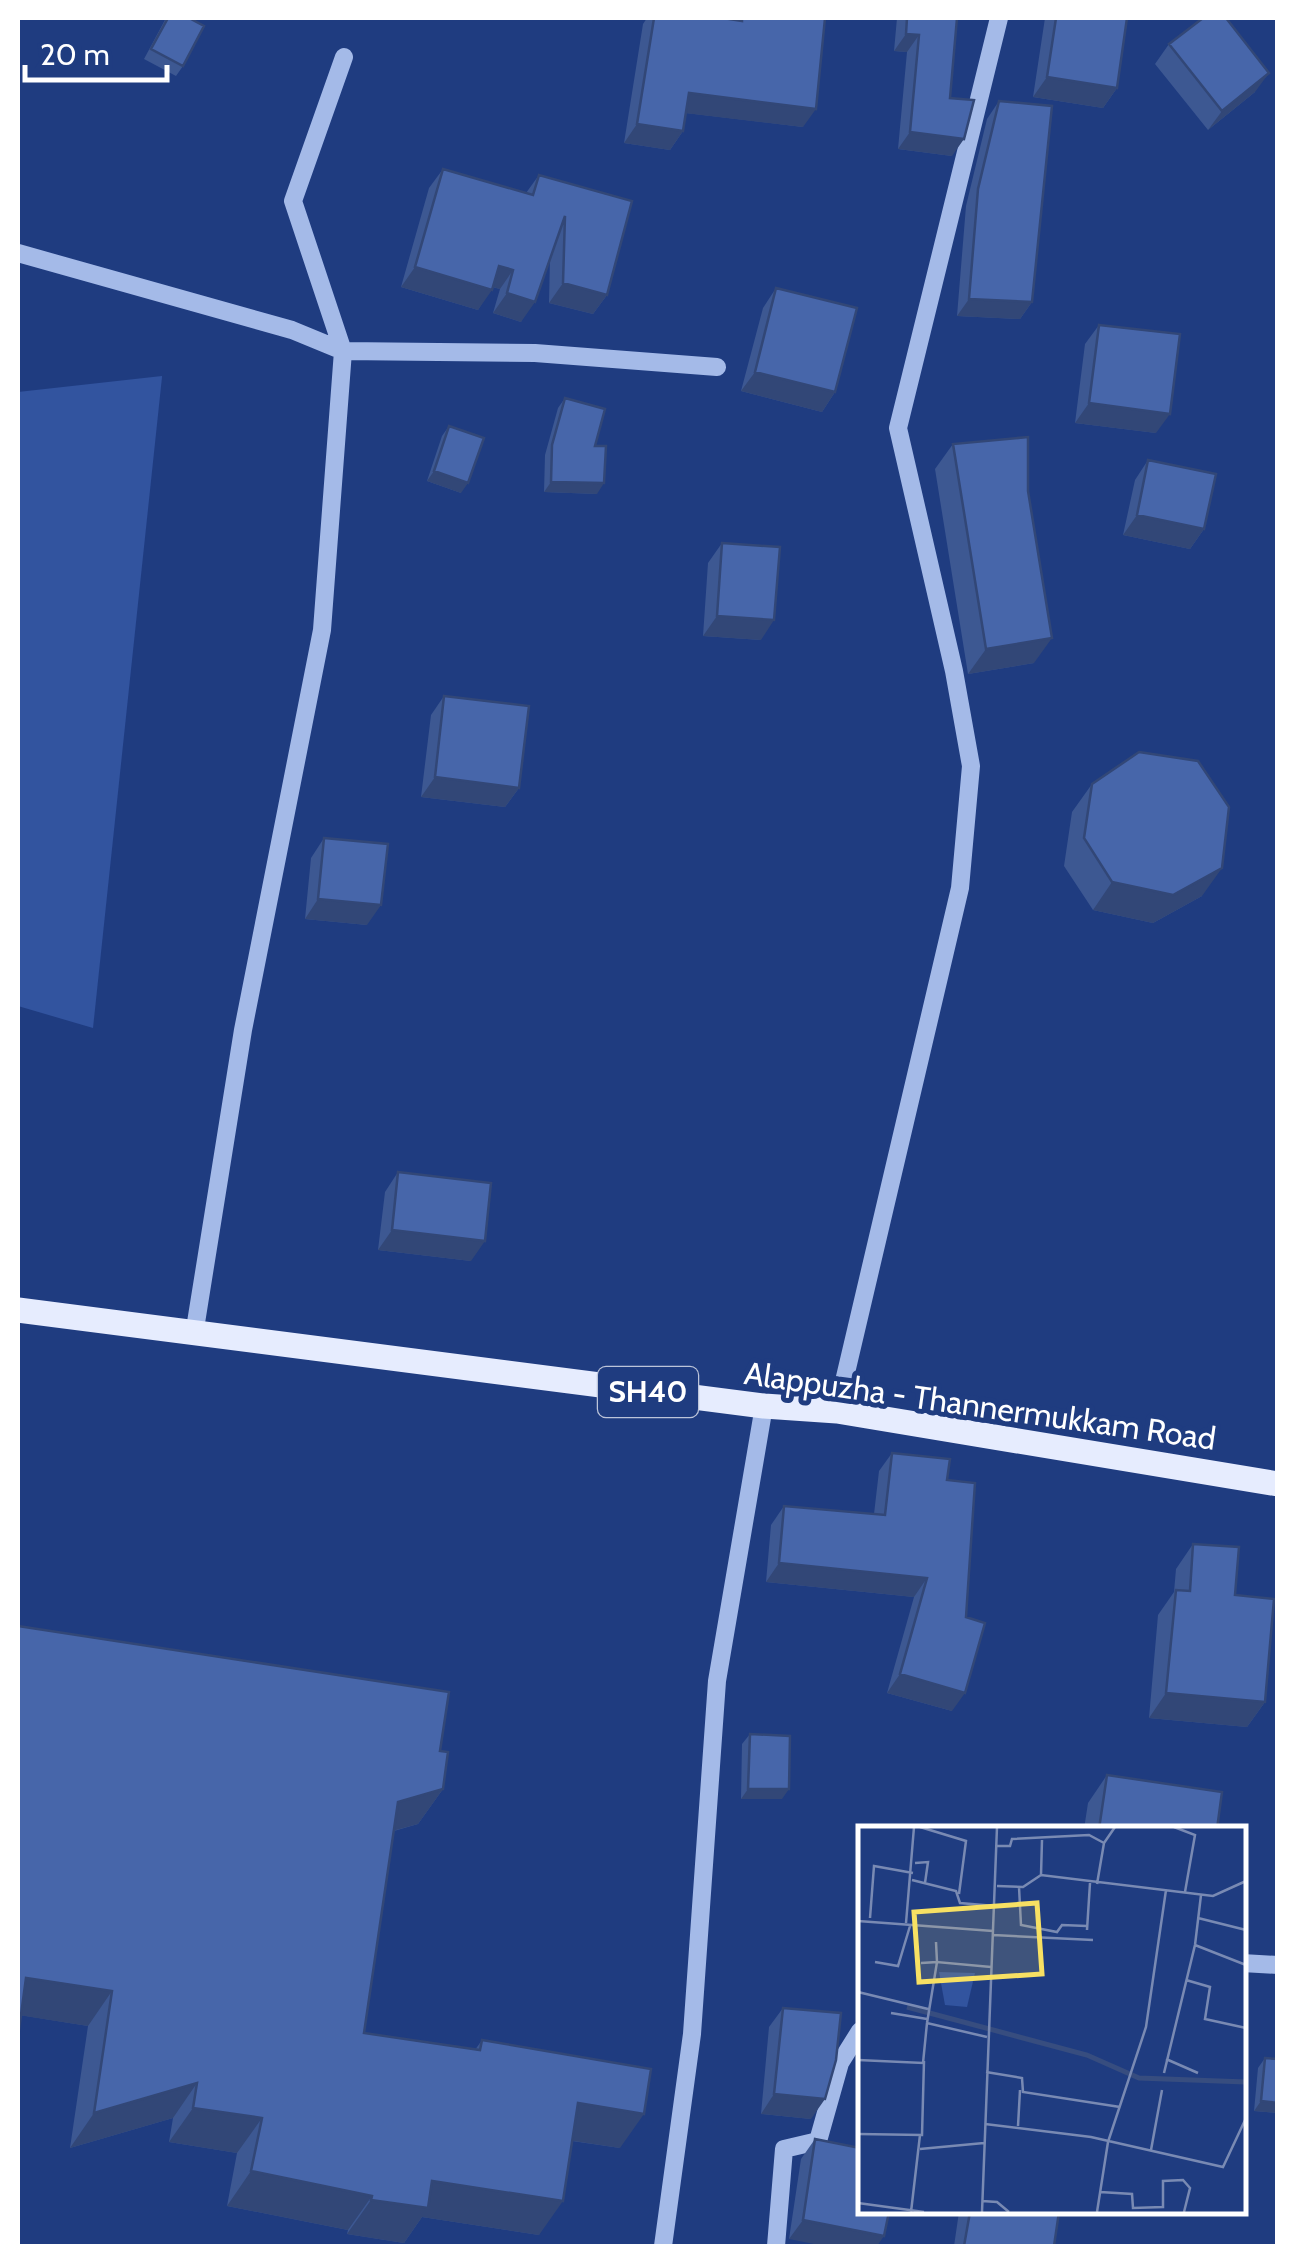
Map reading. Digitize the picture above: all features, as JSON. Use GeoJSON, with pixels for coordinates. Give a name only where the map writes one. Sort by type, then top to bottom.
{"type":"FeatureCollection","features":[{"type":"Feature","properties":{"kind":"main road","name":"Alappuzha - Thannermukkam Road"},"geometry":{"type":"LineString","coordinates":[[18,1310],[764,1406],[837,1411],[1278,1484]]}},
{"type":"Feature","properties":{"kind":"street"},"geometry":{"type":"LineString","coordinates":[[837,1411],[960,888],[970,766],[954,671],[898,428],[999,18]]}},
{"type":"Feature","properties":{"kind":"street"},"geometry":{"type":"LineString","coordinates":[[194,1335],[244,1030],[322,630],[343,351],[293,200],[344,57]]}},
{"type":"Feature","properties":{"kind":"street"},"geometry":{"type":"LineString","coordinates":[[18,253],[292,330],[343,351],[535,354],[717,367]]}},
{"type":"Feature","properties":{"kind":"street"},"geometry":{"type":"LineString","coordinates":[[663,2246],[692,2034],[717,1681],[764,1406]]}},
{"type":"Feature","properties":{"kind":"street"},"geometry":{"type":"LineString","coordinates":[[1245,1963],[1278,1965]]}},
{"type":"Feature","properties":{"kind":"street"},"geometry":{"type":"LineString","coordinates":[[776,2246],[784,2148],[818,2141],[840,2063],[858,2034]]}},
{"type":"Feature","properties":{"kind":"shaded area"},"geometry":{"type":"Polygon","coordinates":[[[162,376],[93,1028],[18,1006],[18,392],[162,376]]]}},
{"type":"Feature","properties":{"kind":"building"},"geometry":{"type":"Polygon","coordinates":[[[168,18],[189,18],[204,26],[183,66],[151,49],[168,18]]]}},
{"type":"Feature","properties":{"kind":"building"},"geometry":{"type":"Polygon","coordinates":[[[654,18],[825,18],[816,109],[689,93],[683,131],[637,124],[654,18]]]}},
{"type":"Feature","properties":{"kind":"building"},"geometry":{"type":"Polygon","coordinates":[[[907,18],[957,18],[950,98],[974,100],[964,139],[910,132],[919,35],[906,34],[907,18]]]}},
{"type":"Feature","properties":{"kind":"building"},"geometry":{"type":"Polygon","coordinates":[[[1056,18],[1127,18],[1117,88],[1047,77],[1056,18]]]}},
{"type":"Feature","properties":{"kind":"building"},"geometry":{"type":"Polygon","coordinates":[[[1203,18],[1226,18],[1269,73],[1222,111],[1169,44],[1203,18]]]}},
{"type":"Feature","properties":{"kind":"building"},"geometry":{"type":"Polygon","coordinates":[[[999,101],[1052,106],[1032,302],[969,299],[978,189],[999,101]]]}},
{"type":"Feature","properties":{"kind":"building"},"geometry":{"type":"Polygon","coordinates":[[[443,169],[533,195],[539,175],[632,201],[607,295],[563,283],[565,216],[535,302],[507,293],[513,270],[499,266],[492,290],[415,267],[443,169]]]}},
{"type":"Feature","properties":{"kind":"building"},"geometry":{"type":"Polygon","coordinates":[[[776,288],[857,308],[835,392],[755,372],[776,288]]]}},
{"type":"Feature","properties":{"kind":"building"},"geometry":{"type":"Polygon","coordinates":[[[1099,325],[1180,334],[1170,414],[1089,403],[1099,325]]]}},
{"type":"Feature","properties":{"kind":"building"},"geometry":{"type":"Polygon","coordinates":[[[565,398],[605,409],[595,446],[606,446],[604,483],[551,482],[552,445],[565,398]]]}},
{"type":"Feature","properties":{"kind":"building"},"geometry":{"type":"Polygon","coordinates":[[[449,426],[484,438],[468,483],[434,471],[449,426]]]}},
{"type":"Feature","properties":{"kind":"building"},"geometry":{"type":"Polygon","coordinates":[[[1028,437],[1028,491],[1052,638],[986,649],[953,444],[1028,437]]]}},
{"type":"Feature","properties":{"kind":"building"},"geometry":{"type":"Polygon","coordinates":[[[1148,460],[1216,474],[1204,529],[1137,515],[1148,460]]]}},
{"type":"Feature","properties":{"kind":"building"},"geometry":{"type":"Polygon","coordinates":[[[722,543],[780,547],[774,620],[717,616],[722,543]]]}},
{"type":"Feature","properties":{"kind":"building"},"geometry":{"type":"Polygon","coordinates":[[[444,696],[529,706],[519,788],[435,777],[444,696]]]}},
{"type":"Feature","properties":{"kind":"building"},"geometry":{"type":"Polygon","coordinates":[[[1139,752],[1198,761],[1229,807],[1222,868],[1173,895],[1112,882],[1084,838],[1092,784],[1139,752]]]}},
{"type":"Feature","properties":{"kind":"building"},"geometry":{"type":"Polygon","coordinates":[[[324,838],[388,844],[381,905],[318,899],[324,838]]]}},
{"type":"Feature","properties":{"kind":"building"},"geometry":{"type":"Polygon","coordinates":[[[398,1172],[491,1183],[485,1241],[392,1230],[398,1172]]]}},
{"type":"Feature","properties":{"kind":"building"},"geometry":{"type":"Polygon","coordinates":[[[892,1453],[950,1459],[947,1480],[975,1483],[966,1617],[985,1623],[965,1693],[900,1674],[927,1578],[779,1563],[784,1506],[885,1515],[892,1453]]]}},
{"type":"Feature","properties":{"kind":"building"},"geometry":{"type":"Polygon","coordinates":[[[1193,1544],[1239,1547],[1235,1595],[1274,1599],[1265,1702],[1166,1693],[1176,1590],[1190,1591],[1193,1544]]]}},
{"type":"Feature","properties":{"kind":"building"},"geometry":{"type":"Polygon","coordinates":[[[18,1626],[449,1692],[440,1751],[448,1752],[443,1789],[398,1802],[364,2033],[480,2050],[482,2040],[651,2069],[644,2114],[578,2103],[563,2201],[432,2181],[428,2208],[371,2200],[372,2196],[251,2171],[262,2118],[193,2108],[197,2083],[94,2113],[112,1991],[26,1978],[18,2037],[18,1626]]]}},
{"type":"Feature","properties":{"kind":"building"},"geometry":{"type":"Polygon","coordinates":[[[750,1734],[790,1736],[789,1789],[748,1789],[750,1734]]]}},
{"type":"Feature","properties":{"kind":"building"},"geometry":{"type":"Polygon","coordinates":[[[1107,1775],[1222,1792],[1217,1826],[1099,1826],[1107,1775]]]}},
{"type":"Feature","properties":{"kind":"building"},"geometry":{"type":"Polygon","coordinates":[[[783,2008],[841,2013],[836,2060],[825,2099],[774,2094],[783,2008]]]}},
{"type":"Feature","properties":{"kind":"building"},"geometry":{"type":"Polygon","coordinates":[[[1265,2058],[1278,2059],[1278,2103],[1261,2101],[1265,2058]]]}},
{"type":"Feature","properties":{"kind":"building"},"geometry":{"type":"Polygon","coordinates":[[[815,2139],[858,2148],[858,2214],[889,2214],[884,2236],[803,2220],[815,2139]]]}},
{"type":"Feature","properties":{"kind":"building"},"geometry":{"type":"Polygon","coordinates":[[[970,2214],[1059,2214],[1054,2246],[964,2246],[970,2214]]]}}]}
